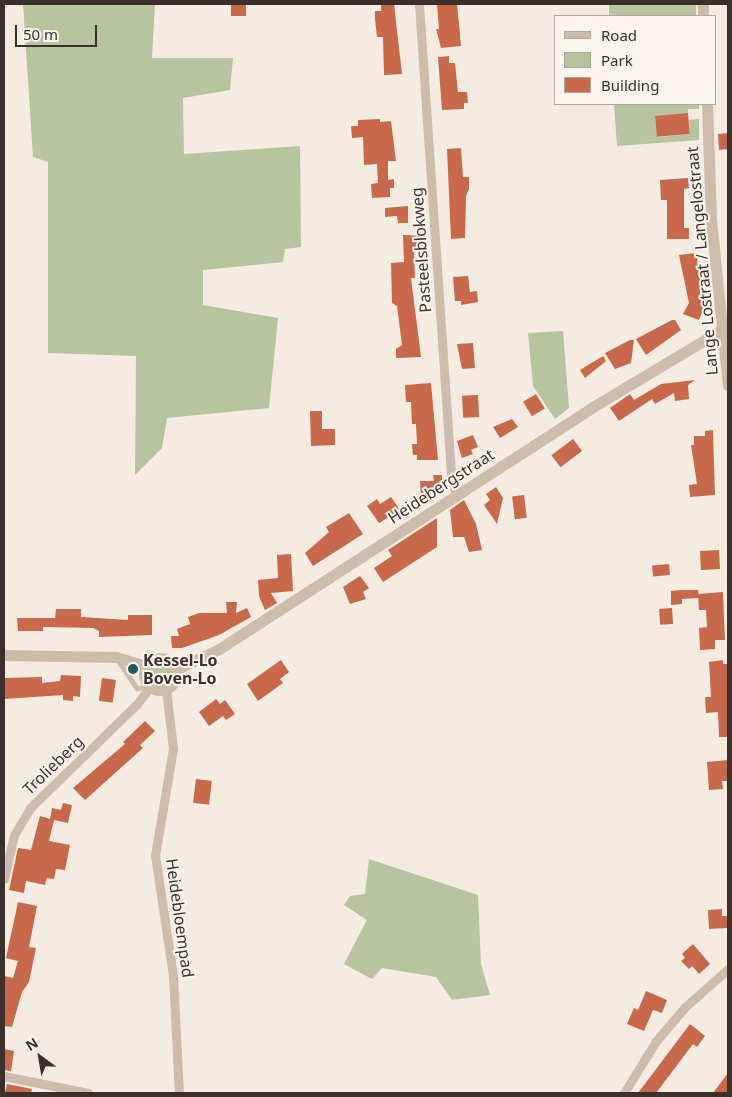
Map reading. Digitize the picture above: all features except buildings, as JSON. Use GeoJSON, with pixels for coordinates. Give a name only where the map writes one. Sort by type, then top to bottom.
{"type":"FeatureCollection","features":[{"type":"Feature","properties":{"kind":"street","name":"Pasteelsblokweg"},"geometry":{"type":"LineString","coordinates":[[419,4],[450,468],[456,494]]}},
{"type":"Feature","properties":{"kind":"street","name":"Lange Lostraat / Langelostraat"},"geometry":{"type":"LineString","coordinates":[[707,105],[711,219],[726,327],[728,385]]}},
{"type":"Feature","properties":{"kind":"street","name":"Heidebergstraat"},"geometry":{"type":"LineString","coordinates":[[175,670],[218,649],[456,494],[726,327]]}},
{"type":"Feature","properties":{"kind":"street"},"geometry":{"type":"LineString","coordinates":[[4,655],[116,657],[146,666]]}},
{"type":"Feature","properties":{"kind":"street"},"geometry":{"type":"LineString","coordinates":[[163,659],[175,670],[174,681],[166,689],[150,687],[144,678],[146,666],[153,660],[163,659]]}},
{"type":"Feature","properties":{"kind":"street","name":"Trolieberg"},"geometry":{"type":"LineString","coordinates":[[4,879],[14,835],[25,815],[137,704],[150,687]]}},
{"type":"Feature","properties":{"kind":"street","name":"Heidebloempad"},"geometry":{"type":"LineString","coordinates":[[166,689],[173,749],[155,855],[173,976],[179,1093]]}},
{"type":"Feature","properties":{"kind":"street"},"geometry":{"type":"LineString","coordinates":[[624,1093],[656,1041],[685,1007],[728,969]]}},
{"type":"Feature","properties":{"kind":"street"},"geometry":{"type":"LineString","coordinates":[[4,1076],[88,1093]]}},
{"type":"Feature","properties":{"kind":"lane"},"geometry":{"type":"LineString","coordinates":[[116,657],[137,688],[150,687]]}},
{"type":"Feature","properties":{"kind":"green space"},"geometry":{"type":"Polygon","coordinates":[[[23,4],[155,4],[152,58],[233,58],[230,90],[183,98],[184,154],[300,146],[301,247],[285,249],[283,262],[203,270],[203,305],[278,318],[269,408],[167,418],[162,448],[135,475],[136,356],[48,353],[48,162],[33,157],[23,4]]]}},
{"type":"Feature","properties":{"kind":"green space"},"geometry":{"type":"Polygon","coordinates":[[[609,4],[696,4],[696,15],[609,15],[609,4]]]}},
{"type":"Feature","properties":{"kind":"green space"},"geometry":{"type":"Polygon","coordinates":[[[614,105],[699,105],[699,109],[688,109],[688,113],[655,117],[658,137],[690,134],[689,120],[699,119],[699,140],[617,146],[614,105]]]}},
{"type":"Feature","properties":{"kind":"green space"},"geometry":{"type":"Polygon","coordinates":[[[563,331],[569,408],[555,419],[533,386],[528,333],[563,331]]]}},
{"type":"Feature","properties":{"kind":"green space"},"geometry":{"type":"Polygon","coordinates":[[[160,663],[168,666],[171,674],[168,682],[160,685],[152,682],[149,674],[152,666],[160,663]]]}},
{"type":"Feature","properties":{"kind":"green space"},"geometry":{"type":"Polygon","coordinates":[[[369,859],[478,895],[481,964],[490,995],[452,1000],[436,977],[382,968],[372,979],[344,964],[367,920],[344,905],[350,896],[365,894],[369,859]]]}},
{"type":"Feature","properties":{"kind":"place","name":"Kessel-Lo Boven-Lo"},"geometry":{"type":"Point","coordinates":[133,669]}}]}
